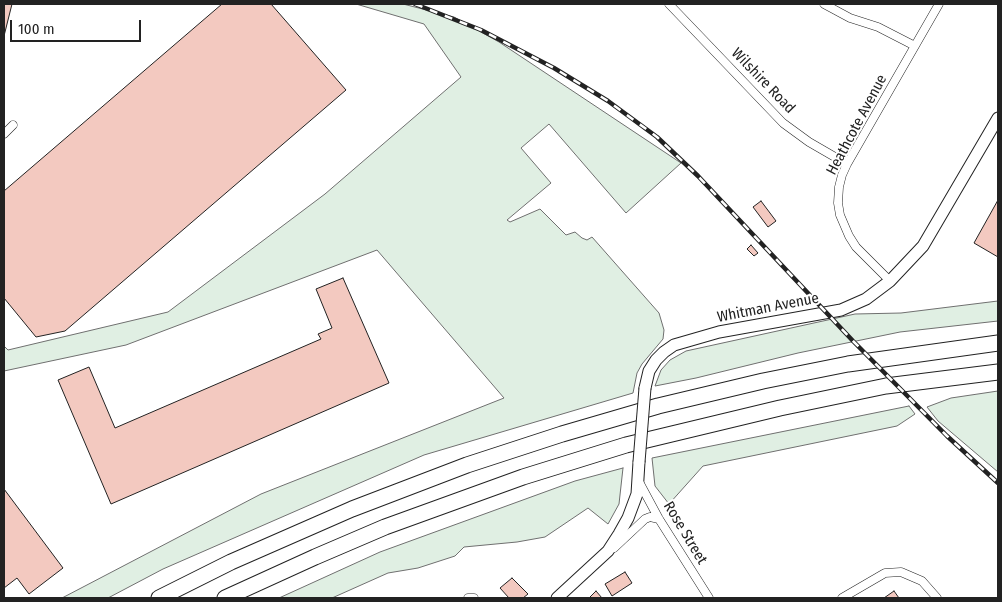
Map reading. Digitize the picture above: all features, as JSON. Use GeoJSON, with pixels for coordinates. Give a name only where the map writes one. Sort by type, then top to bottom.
{"type":"FeatureCollection","features":[{"type":"Feature","properties":{"kind":"highway"},"geometry":{"type":"LineString","coordinates":[[159,598],[231,562],[352,509],[467,465],[562,434],[658,406],[763,381],[848,364],[998,343]]}},
{"type":"Feature","properties":{"kind":"highway"},"geometry":{"type":"LineString","coordinates":[[225,598],[394,524],[523,477],[626,445],[886,386],[998,372]]}},
{"type":"Feature","properties":{"kind":"street","name":"Wilshire Road"},"geometry":{"type":"LineString","coordinates":[[669,4],[783,123],[809,142],[847,164]]}},
{"type":"Feature","properties":{"kind":"street"},"geometry":{"type":"LineString","coordinates":[[824,4],[850,18],[878,27],[915,46]]}},
{"type":"Feature","properties":{"kind":"street","name":"Heathcote Avenue"},"geometry":{"type":"LineString","coordinates":[[890,281],[856,247],[844,226],[838,203],[842,175],[939,4]]}},
{"type":"Feature","properties":{"kind":"street","name":"Whitman Avenue"},"geometry":{"type":"LineString","coordinates":[[608,551],[628,518],[637,494],[645,388],[649,372],[656,360],[674,345],[719,332],[841,310],[866,299],[890,281],[923,246],[998,118]]}},
{"type":"Feature","properties":{"kind":"street"},"geometry":{"type":"LineString","coordinates":[[4,134],[13,125]]}},
{"type":"Feature","properties":{"kind":"street","name":"Rose Street"},"geometry":{"type":"LineString","coordinates":[[638,480],[659,518],[709,598]]}},
{"type":"Feature","properties":{"kind":"street","name":"Whitman Avenue"},"geometry":{"type":"LineString","coordinates":[[557,598],[645,519],[650,517],[659,518]]}},
{"type":"Feature","properties":{"kind":"street"},"geometry":{"type":"LineString","coordinates":[[842,598],[885,573],[901,572],[922,581],[937,598]]}},
{"type":"Feature","properties":{"kind":"street"},"geometry":{"type":"LineString","coordinates":[[468,598],[474,598]]}},
{"type":"Feature","properties":{"kind":"green space"},"geometry":{"type":"Polygon","coordinates":[[[356,4],[403,4],[454,17],[499,42],[681,163],[626,213],[549,124],[521,148],[551,183],[507,220],[510,222],[540,209],[566,235],[575,232],[587,240],[592,237],[659,313],[664,330],[663,339],[637,373],[633,393],[424,455],[163,569],[108,598],[62,598],[261,494],[504,398],[377,250],[126,345],[4,371],[4,346],[8,350],[168,312],[325,194],[461,77],[424,24],[356,4]]]}},
{"type":"Feature","properties":{"kind":"green space"},"geometry":{"type":"Polygon","coordinates":[[[998,301],[998,321],[900,332],[655,386],[661,370],[670,360],[686,351],[855,314],[901,313],[998,301]]]}},
{"type":"Feature","properties":{"kind":"green space"},"geometry":{"type":"Polygon","coordinates":[[[998,391],[998,472],[938,421],[927,407],[951,398],[998,391]]]}},
{"type":"Feature","properties":{"kind":"green space"},"geometry":{"type":"Polygon","coordinates":[[[909,406],[915,414],[897,426],[703,466],[669,504],[655,486],[652,458],[909,406]]]}},
{"type":"Feature","properties":{"kind":"green space"},"geometry":{"type":"Polygon","coordinates":[[[623,468],[619,504],[608,524],[588,508],[545,537],[517,542],[464,547],[455,556],[418,568],[388,573],[332,598],[279,598],[380,552],[575,481],[623,468]]]}},
{"type":"Feature","properties":{"kind":"building"},"geometry":{"type":"Polygon","coordinates":[[[4,4],[12,4],[4,36],[4,4]]]}},
{"type":"Feature","properties":{"kind":"building"},"geometry":{"type":"Polygon","coordinates":[[[222,4],[271,4],[346,90],[65,331],[36,337],[4,298],[4,191],[222,4]]]}},
{"type":"Feature","properties":{"kind":"building"},"geometry":{"type":"Polygon","coordinates":[[[998,200],[998,257],[974,243],[998,200]]]}},
{"type":"Feature","properties":{"kind":"building"},"geometry":{"type":"Polygon","coordinates":[[[761,201],[776,221],[768,227],[753,207],[761,201]]]}},
{"type":"Feature","properties":{"kind":"building"},"geometry":{"type":"Polygon","coordinates":[[[751,245],[758,253],[754,256],[747,249],[751,245]]]}},
{"type":"Feature","properties":{"kind":"building"},"geometry":{"type":"Polygon","coordinates":[[[343,278],[389,383],[111,504],[58,380],[89,367],[115,428],[321,339],[318,334],[332,328],[316,289],[343,278]]]}},
{"type":"Feature","properties":{"kind":"building"},"geometry":{"type":"Polygon","coordinates":[[[4,489],[63,568],[29,594],[17,578],[4,588],[4,489]]]}},
{"type":"Feature","properties":{"kind":"building"},"geometry":{"type":"Polygon","coordinates":[[[625,572],[632,583],[612,596],[605,584],[625,572]]]}},
{"type":"Feature","properties":{"kind":"building"},"geometry":{"type":"Polygon","coordinates":[[[512,578],[528,594],[523,598],[509,598],[500,588],[512,578]]]}},
{"type":"Feature","properties":{"kind":"building"},"geometry":{"type":"Polygon","coordinates":[[[596,591],[602,598],[589,598],[596,591]]]}},
{"type":"Feature","properties":{"kind":"building"},"geometry":{"type":"Polygon","coordinates":[[[894,591],[899,598],[884,598],[894,591]]]}},
{"type":"Feature","properties":{"kind":"railway"},"geometry":{"type":"LineString","coordinates":[[415,4],[481,30],[554,68],[608,101],[657,137],[698,176],[853,341],[947,436],[998,483]]}}]}
